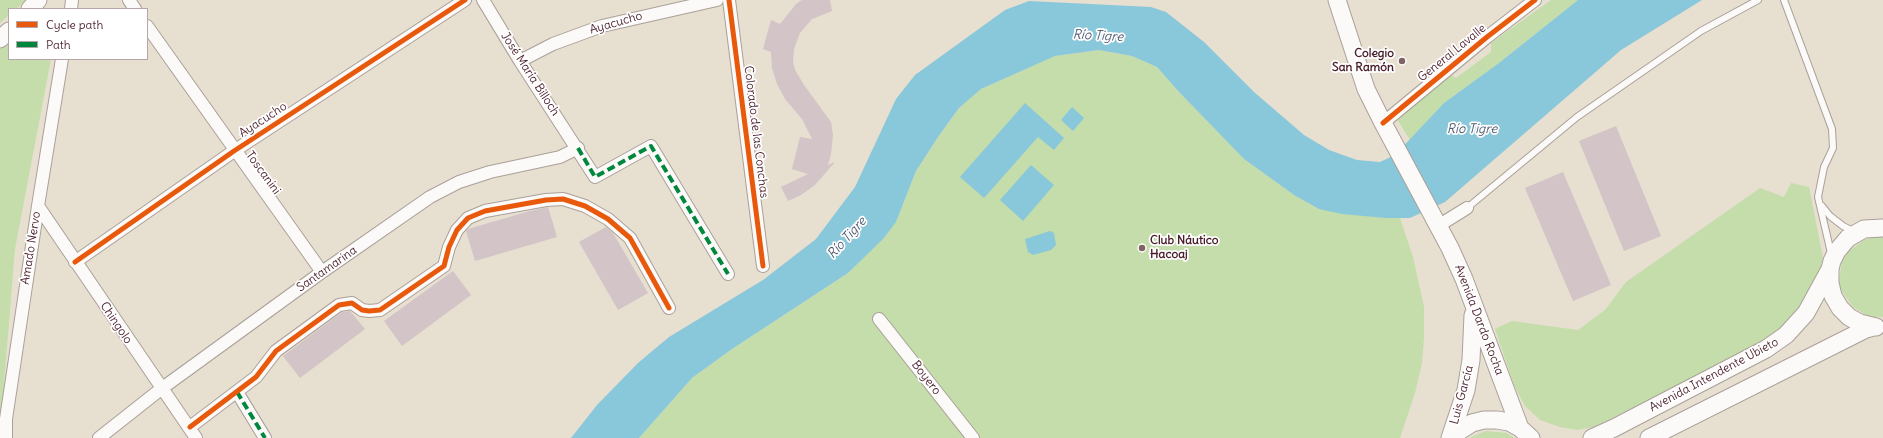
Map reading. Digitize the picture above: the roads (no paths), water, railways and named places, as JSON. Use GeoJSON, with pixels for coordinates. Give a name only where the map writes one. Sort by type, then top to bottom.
{"type":"FeatureCollection","features":[{"type":"Feature","properties":{"kind":"main road"},"geometry":{"type":"LineString","coordinates":[[31,8],[38,0]]}},
{"type":"Feature","properties":{"kind":"main road","name":"Avenida Dardo Rocha"},"geometry":{"type":"LineString","coordinates":[[1337,0],[1366,89],[1382,124],[1435,220],[1464,279],[1472,303],[1531,435]]}},
{"type":"Feature","properties":{"kind":"main road"},"geometry":{"type":"LineString","coordinates":[[0,39],[8,32]]}},
{"type":"Feature","properties":{"kind":"main road"},"geometry":{"type":"LineString","coordinates":[[1860,231],[1883,217]]}},
{"type":"Feature","properties":{"kind":"main road"},"geometry":{"type":"LineString","coordinates":[[1860,231],[1883,228]]}},
{"type":"Feature","properties":{"kind":"main road","name":"Avenida Intendente Ubieto"},"geometry":{"type":"LineString","coordinates":[[1592,438],[1766,349],[1786,336],[1806,313],[1842,244],[1860,231]]}},
{"type":"Feature","properties":{"kind":"main road"},"geometry":{"type":"LineString","coordinates":[[1831,265],[1830,284],[1833,296],[1840,308],[1849,317],[1860,324],[1880,328]]}},
{"type":"Feature","properties":{"kind":"main road","name":"Luis García"},"geometry":{"type":"LineString","coordinates":[[1451,438],[1466,390],[1472,360],[1472,303]]}},
{"type":"Feature","properties":{"kind":"main road"},"geometry":{"type":"LineString","coordinates":[[1649,438],[1866,329],[1880,328]]}},
{"type":"Feature","properties":{"kind":"main road"},"geometry":{"type":"LineString","coordinates":[[1451,438],[1472,423],[1484,420],[1501,421],[1531,435]]}},
{"type":"Feature","properties":{"kind":"street","name":"Ayacucho"},"geometry":{"type":"LineString","coordinates":[[75,262],[234,151],[465,0]]}},
{"type":"Feature","properties":{"kind":"street","name":"José María Billoch"},"geometry":{"type":"LineString","coordinates":[[483,0],[520,61],[578,148],[595,177],[651,146],[728,274]]}},
{"type":"Feature","properties":{"kind":"street","name":"Ayacucho"},"geometry":{"type":"LineString","coordinates":[[520,61],[553,44],[602,26],[717,0]]}},
{"type":"Feature","properties":{"kind":"street","name":"Colorado de las Conchas"},"geometry":{"type":"LineString","coordinates":[[729,0],[762,266]]}},
{"type":"Feature","properties":{"kind":"street","name":"General Lavalle"},"geometry":{"type":"LineString","coordinates":[[1382,124],[1487,37],[1535,0]]}},
{"type":"Feature","properties":{"kind":"street","name":"Toscanini"},"geometry":{"type":"LineString","coordinates":[[148,27],[234,151],[322,272]]}},
{"type":"Feature","properties":{"kind":"street","name":"Amado Nervo"},"geometry":{"type":"LineString","coordinates":[[6,438],[6,419],[62,60]]}},
{"type":"Feature","properties":{"kind":"street","name":"Santamarina"},"geometry":{"type":"LineString","coordinates":[[99,438],[161,389],[322,272],[430,197],[459,182],[490,172],[560,157],[578,148]]}},
{"type":"Feature","properties":{"kind":"street"},"geometry":{"type":"LineString","coordinates":[[193,433],[237,392],[256,378],[276,351],[339,305],[352,304],[362,310],[380,310],[444,266],[449,247],[457,230],[468,218],[485,211],[546,200],[564,199],[585,206],[608,219],[630,238],[669,308]]}},
{"type":"Feature","properties":{"kind":"street","name":"Chingolo"},"geometry":{"type":"LineString","coordinates":[[38,206],[161,389],[193,433]]}},
{"type":"Feature","properties":{"kind":"street"},"geometry":{"type":"LineString","coordinates":[[1435,220],[1467,208]]}},
{"type":"Feature","properties":{"kind":"street","name":"Boyero"},"geometry":{"type":"LineString","coordinates":[[879,319],[973,438]]}},
{"type":"Feature","properties":{"kind":"street"},"geometry":{"type":"LineString","coordinates":[[237,392],[265,438]]}},
{"type":"Feature","properties":{"kind":"lane"},"geometry":{"type":"LineString","coordinates":[[1467,208],[1577,118],[1701,31],[1758,0]]}},
{"type":"Feature","properties":{"kind":"lane"},"geometry":{"type":"LineString","coordinates":[[1784,0],[1832,134],[1834,148],[1824,167],[1818,196],[1829,239],[1831,265]]}},
{"type":"Feature","properties":{"kind":"lane"},"geometry":{"type":"LineString","coordinates":[[1820,204],[1830,216],[1843,226],[1860,231]]}},
{"type":"Feature","properties":{"kind":"water","name":"Río Tigre"},"geometry":{"type":"Polygon","coordinates":[[[1578,0],[1702,0],[1621,50],[1445,202],[1410,218],[1386,218],[1342,214],[1319,209],[1294,195],[1244,159],[1157,67],[1132,56],[1099,50],[1055,56],[981,89],[959,108],[916,171],[896,222],[883,239],[848,273],[732,349],[692,378],[639,438],[571,438],[597,405],[638,363],[669,337],[763,280],[816,239],[855,187],[896,99],[915,75],[1005,10],[1029,1],[1151,7],[1166,12],[1204,42],[1254,92],[1304,135],[1329,150],[1357,160],[1380,162],[1395,155],[1444,103],[1499,63],[1578,0]]]}},
{"type":"Feature","properties":{"kind":"water"},"geometry":{"type":"Polygon","coordinates":[[[1025,103],[1064,138],[1054,150],[1038,137],[984,198],[960,177],[1025,103]]]}},
{"type":"Feature","properties":{"kind":"water"},"geometry":{"type":"Polygon","coordinates":[[[1072,107],[1084,118],[1073,131],[1061,120],[1072,107]]]}},
{"type":"Feature","properties":{"kind":"water"},"geometry":{"type":"Polygon","coordinates":[[[1031,165],[1054,185],[1023,221],[1000,200],[1031,165]]]}},
{"type":"Feature","properties":{"kind":"water"},"geometry":{"type":"Polygon","coordinates":[[[1050,231],[1054,233],[1056,245],[1051,250],[1033,255],[1028,252],[1025,239],[1050,231]]]}},
{"type":"Feature","properties":{"kind":"place","name":"Colegio San Ramón"},"geometry":{"type":"Point","coordinates":[1402,61]}},
{"type":"Feature","properties":{"kind":"place","name":"Club Náutico Hacoaj"},"geometry":{"type":"Point","coordinates":[1142,248]}}]}
